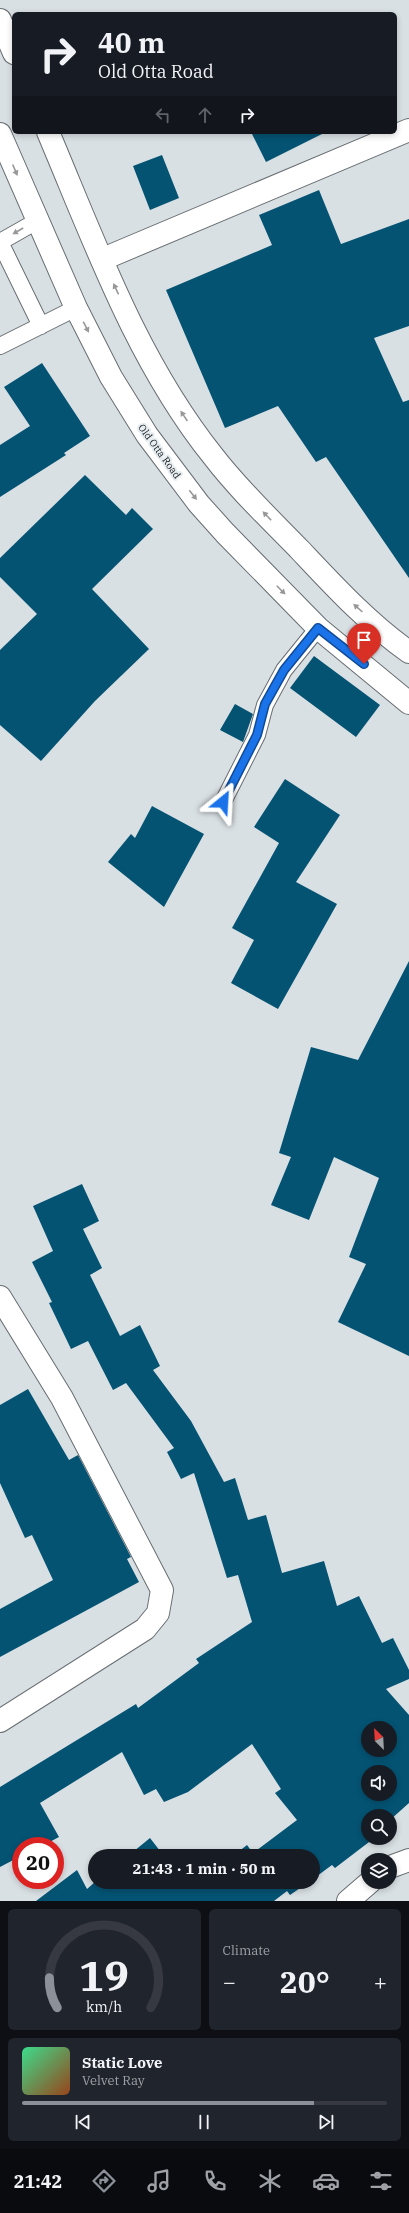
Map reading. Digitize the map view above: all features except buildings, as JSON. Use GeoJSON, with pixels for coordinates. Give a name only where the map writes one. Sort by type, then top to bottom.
{"type":"FeatureCollection","features":[{"type":"Feature","properties":{"kind":"main road"},"geometry":{"type":"LineString","coordinates":[[0,20],[12,47]]}},
{"type":"Feature","properties":{"kind":"main road"},"geometry":{"type":"LineString","coordinates":[[102,259],[409,130]]}},
{"type":"Feature","properties":{"kind":"main road","name":"Old Otta Road"},"geometry":{"type":"LineString","coordinates":[[0,134],[76,308],[111,377],[147,436],[171,468],[225,533],[318,628],[409,703]]}},
{"type":"Feature","properties":{"kind":"main road"},"geometry":{"type":"LineString","coordinates":[[49,134],[102,259],[145,350],[182,412],[213,456],[343,595],[409,652]]}},
{"type":"Feature","properties":{"kind":"main road"},"geometry":{"type":"LineString","coordinates":[[0,1297],[62,1398],[162,1590],[158,1613],[145,1629],[0,1721]]}},
{"type":"Feature","properties":{"kind":"main road"},"geometry":{"type":"LineString","coordinates":[[397,1864],[409,1860]]}},
{"type":"Feature","properties":{"kind":"main road"},"geometry":{"type":"LineString","coordinates":[[348,1901],[362,1889]]}},
{"type":"Feature","properties":{"kind":"lane"},"geometry":{"type":"LineString","coordinates":[[37,221],[0,242],[41,326]]}},
{"type":"Feature","properties":{"kind":"lane"},"geometry":{"type":"LineString","coordinates":[[0,346],[76,308]]}},
{"type":"Feature","properties":{"kind":"lane"},"geometry":{"type":"LineString","coordinates":[[223,802],[257,735],[265,704],[284,670],[318,628]]}},
{"type":"Feature","properties":{"kind":"route"},"geometry":{"type":"LineString","coordinates":[[223,802],[257,735],[265,704],[284,670],[318,628],[364,664]]}}]}
